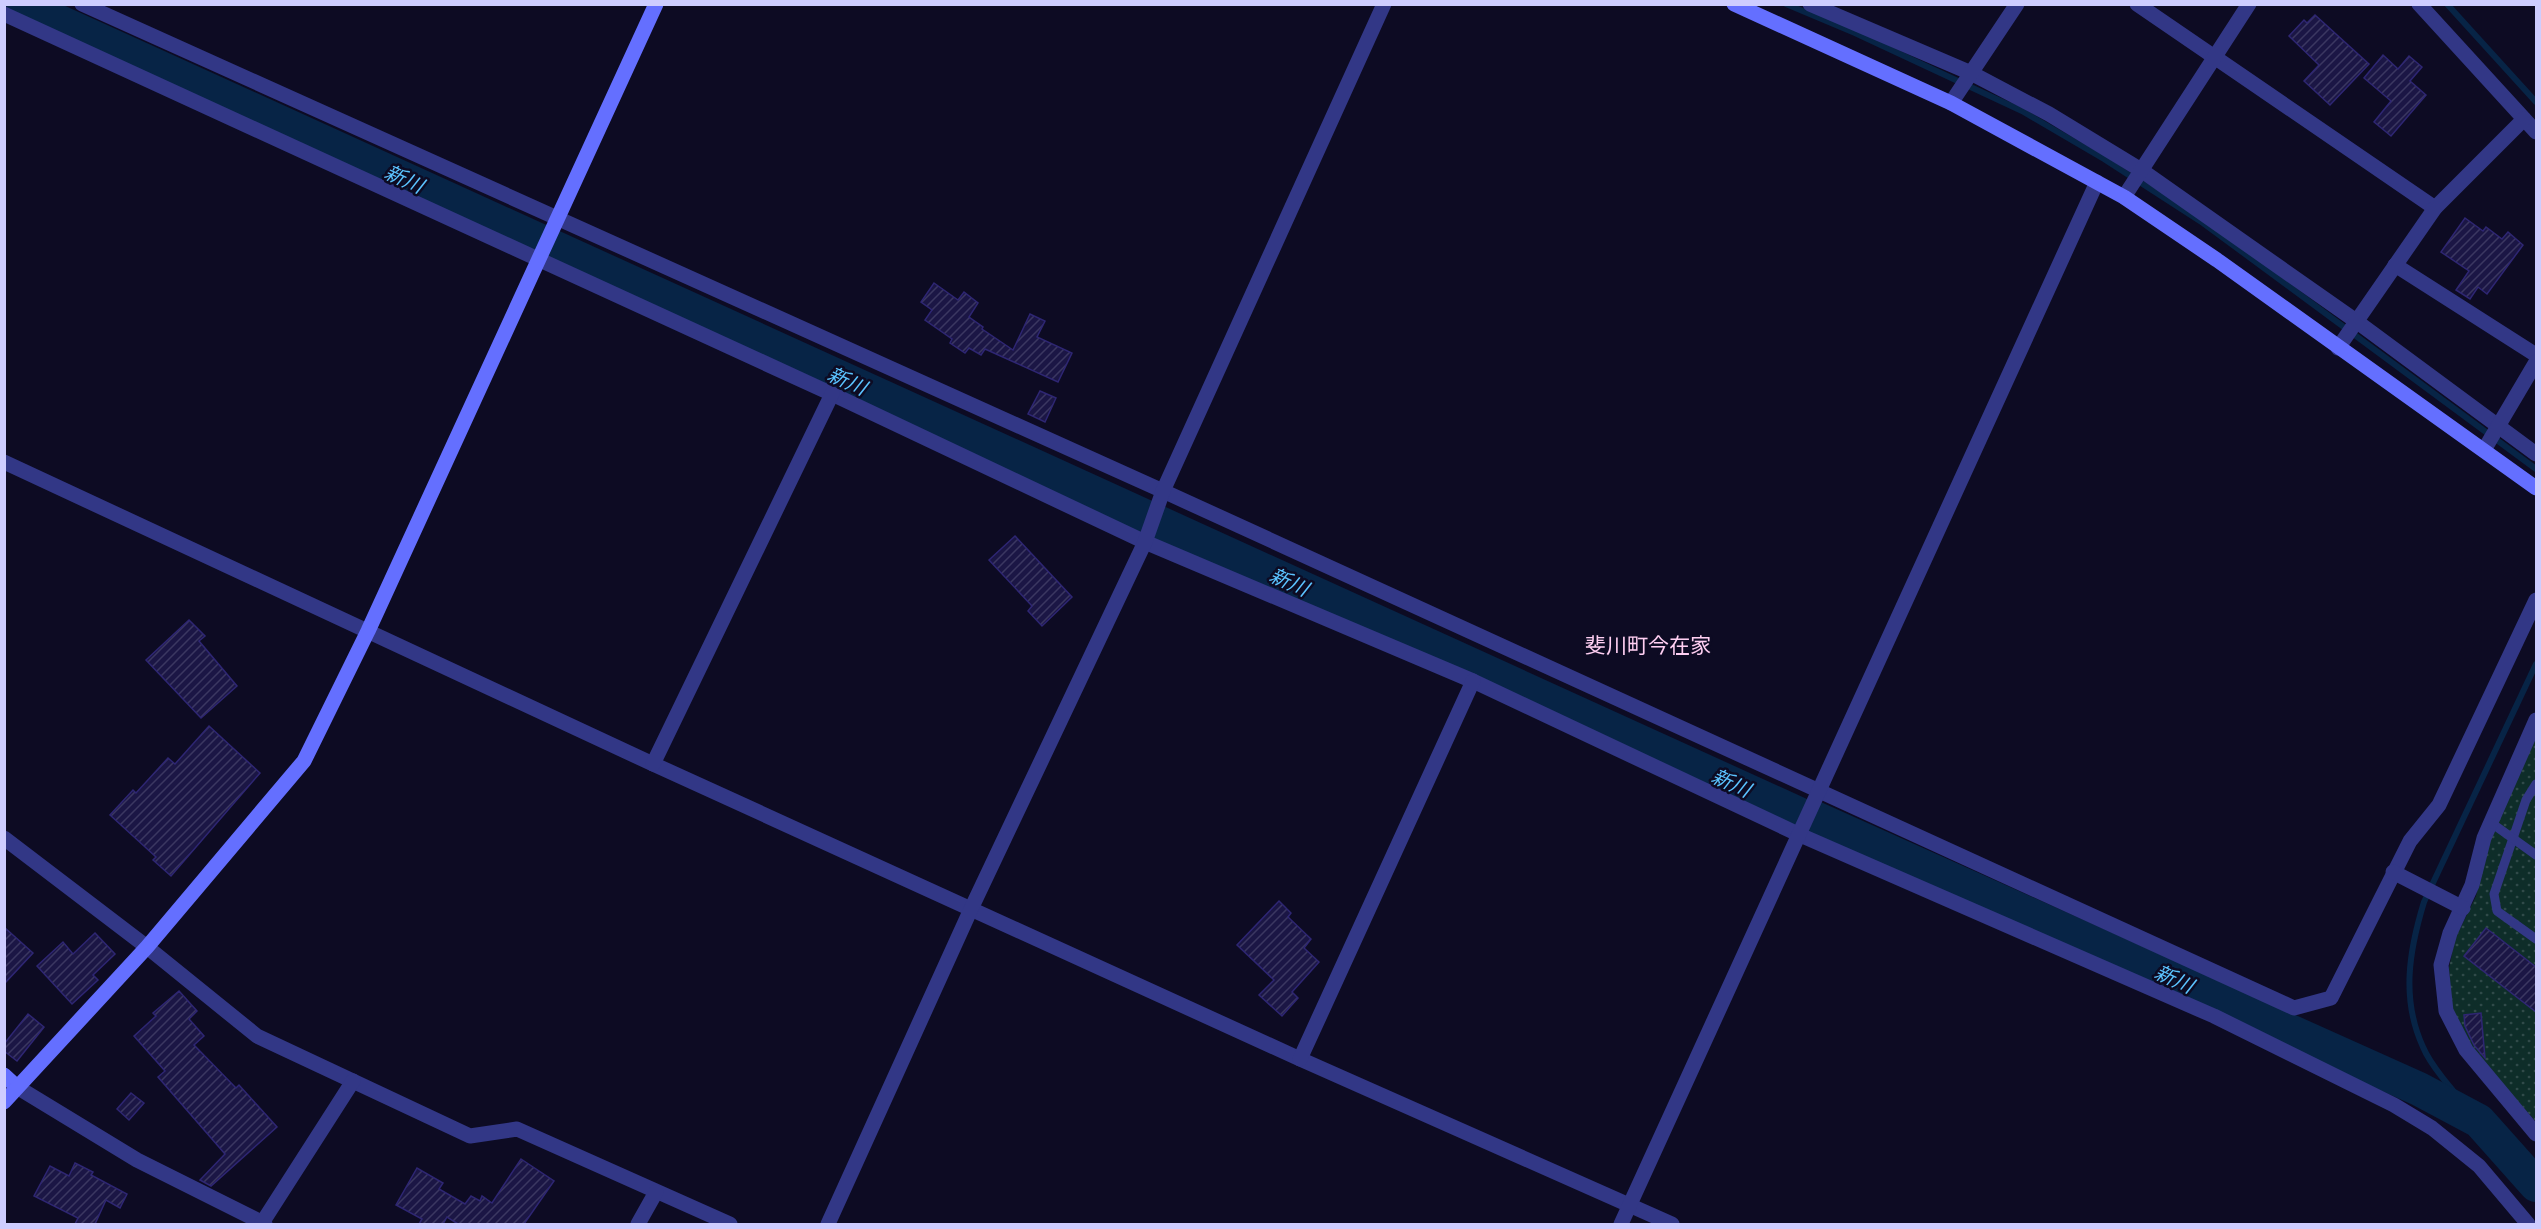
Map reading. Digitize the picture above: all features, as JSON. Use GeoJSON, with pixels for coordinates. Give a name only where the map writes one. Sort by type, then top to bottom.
{"type":"FeatureCollection","features":[{"type":"Feature","properties":{"kind":"street"},"geometry":{"type":"LineString","coordinates":[[82,4],[556,225],[1817,797],[2294,1008],[2331,998],[2400,876],[2410,841],[2439,805],[2536,600]]}},
{"type":"Feature","properties":{"kind":"street"},"geometry":{"type":"LineString","coordinates":[[4,1102],[147,947],[304,761],[368,631],[656,4]]}},
{"type":"Feature","properties":{"kind":"street"},"geometry":{"type":"LineString","coordinates":[[828,1224],[971,909],[1145,542],[1160,498],[1384,4]]}},
{"type":"Feature","properties":{"kind":"street"},"geometry":{"type":"LineString","coordinates":[[1734,4],[1952,103],[2124,197],[2217,260],[2536,488]]}},
{"type":"Feature","properties":{"kind":"street"},"geometry":{"type":"LineString","coordinates":[[1810,4],[1971,73],[2049,114],[2141,170],[2356,321],[2536,454]]}},
{"type":"Feature","properties":{"kind":"street"},"geometry":{"type":"LineString","coordinates":[[1952,103],[2017,4]]}},
{"type":"Feature","properties":{"kind":"street"},"geometry":{"type":"LineString","coordinates":[[2137,4],[2434,208]]}},
{"type":"Feature","properties":{"kind":"street"},"geometry":{"type":"LineString","coordinates":[[2124,197],[2249,4]]}},
{"type":"Feature","properties":{"kind":"street"},"geometry":{"type":"LineString","coordinates":[[2419,4],[2536,132]]}},
{"type":"Feature","properties":{"kind":"street"},"geometry":{"type":"LineString","coordinates":[[4,14],[832,394],[1145,542],[1473,681],[1800,835],[2214,1016],[2394,1105],[2432,1128],[2479,1166],[2528,1224]]}},
{"type":"Feature","properties":{"kind":"street"},"geometry":{"type":"LineString","coordinates":[[2338,348],[2434,208],[2524,119]]}},
{"type":"Feature","properties":{"kind":"street"},"geometry":{"type":"LineString","coordinates":[[1621,1224],[2097,182]]}},
{"type":"Feature","properties":{"kind":"street"},"geometry":{"type":"LineString","coordinates":[[2396,265],[2536,355]]}},
{"type":"Feature","properties":{"kind":"street"},"geometry":{"type":"LineString","coordinates":[[2484,450],[2536,362]]}},
{"type":"Feature","properties":{"kind":"street"},"geometry":{"type":"LineString","coordinates":[[653,764],[832,394]]}},
{"type":"Feature","properties":{"kind":"street"},"geometry":{"type":"LineString","coordinates":[[4,462],[653,764],[1300,1059],[1672,1224]]}},
{"type":"Feature","properties":{"kind":"street"},"geometry":{"type":"LineString","coordinates":[[1300,1059],[1473,681]]}},
{"type":"Feature","properties":{"kind":"street"},"geometry":{"type":"LineString","coordinates":[[2536,720],[2490,822],[2450,933],[2441,965],[2446,1011],[2466,1050],[2536,1134]]}},
{"type":"Feature","properties":{"kind":"street"},"geometry":{"type":"LineString","coordinates":[[4,838],[147,947],[257,1036],[470,1136],[517,1129],[730,1224]]}},
{"type":"Feature","properties":{"kind":"street"},"geometry":{"type":"LineString","coordinates":[[2400,876],[2460,906]]}},
{"type":"Feature","properties":{"kind":"street"},"geometry":{"type":"LineString","coordinates":[[4,1075],[17,1088],[137,1160],[263,1224],[353,1081]]}},
{"type":"Feature","properties":{"kind":"street"},"geometry":{"type":"LineString","coordinates":[[638,1224],[656,1192]]}},
{"type":"Feature","properties":{"kind":"lane"},"geometry":{"type":"LineString","coordinates":[[2536,784],[2526,800],[2494,894],[2497,911],[2536,939]]}},
{"type":"Feature","properties":{"kind":"lane"},"geometry":{"type":"LineString","coordinates":[[2490,822],[2536,855]]}},
{"type":"Feature","properties":{"kind":"green space"},"geometry":{"type":"Polygon","coordinates":[[[2536,735],[2536,1122],[2481,1060],[2462,1030],[2451,1008],[2449,968],[2455,939],[2476,896],[2488,846],[2536,735]]]}},
{"type":"Feature","properties":{"kind":"building"},"geometry":{"type":"Polygon","coordinates":[[[2315,15],[2369,64],[2330,105],[2304,81],[2319,65],[2289,36],[2304,20],[2307,23],[2315,15]]]}},
{"type":"Feature","properties":{"kind":"building"},"geometry":{"type":"Polygon","coordinates":[[[2383,55],[2398,69],[2409,56],[2422,67],[2410,81],[2426,95],[2391,136],[2374,122],[2391,101],[2364,78],[2383,55]]]}},
{"type":"Feature","properties":{"kind":"building"},"geometry":{"type":"Polygon","coordinates":[[[2465,218],[2483,231],[2486,227],[2502,239],[2508,232],[2523,245],[2487,294],[2478,287],[2470,299],[2456,290],[2469,271],[2441,252],[2465,218]]]}},
{"type":"Feature","properties":{"kind":"building"},"geometry":{"type":"Polygon","coordinates":[[[934,283],[958,300],[964,292],[978,303],[969,317],[983,327],[982,329],[1013,350],[1030,314],[1045,321],[1037,337],[1072,353],[1058,382],[985,349],[981,355],[969,348],[965,353],[950,343],[952,339],[925,320],[932,310],[921,302],[934,283]]]}},
{"type":"Feature","properties":{"kind":"building"},"geometry":{"type":"Polygon","coordinates":[[[1040,391],[1056,398],[1045,422],[1028,414],[1040,391]]]}},
{"type":"Feature","properties":{"kind":"building"},"geometry":{"type":"Polygon","coordinates":[[[1015,536],[1072,597],[1042,626],[1028,611],[1032,606],[989,560],[1015,536]]]}},
{"type":"Feature","properties":{"kind":"building"},"geometry":{"type":"Polygon","coordinates":[[[189,620],[205,636],[199,641],[237,686],[201,718],[146,660],[189,620]]]}},
{"type":"Feature","properties":{"kind":"building"},"geometry":{"type":"Polygon","coordinates":[[[209,726],[260,773],[171,876],[153,860],[156,857],[110,815],[133,790],[136,793],[168,758],[175,764],[209,726]]]}},
{"type":"Feature","properties":{"kind":"building"},"geometry":{"type":"Polygon","coordinates":[[[1279,901],[1291,913],[1288,917],[1311,939],[1304,948],[1319,962],[1292,992],[1298,998],[1282,1016],[1259,995],[1274,980],[1237,945],[1279,901]]]}},
{"type":"Feature","properties":{"kind":"building"},"geometry":{"type":"Polygon","coordinates":[[[4,927],[33,953],[4,984],[4,927]]]}},
{"type":"Feature","properties":{"kind":"building"},"geometry":{"type":"Polygon","coordinates":[[[2486,928],[2536,967],[2536,1012],[2464,956],[2486,928]]]}},
{"type":"Feature","properties":{"kind":"building"},"geometry":{"type":"Polygon","coordinates":[[[95,933],[115,954],[93,975],[98,980],[72,1004],[37,966],[63,942],[73,954],[95,933]]]}},
{"type":"Feature","properties":{"kind":"building"},"geometry":{"type":"Polygon","coordinates":[[[179,991],[197,1011],[189,1019],[204,1036],[194,1045],[236,1088],[239,1085],[277,1127],[211,1186],[200,1180],[225,1154],[158,1077],[165,1071],[134,1036],[156,1016],[153,1013],[179,991]]]}},
{"type":"Feature","properties":{"kind":"building"},"geometry":{"type":"Polygon","coordinates":[[[2481,1013],[2485,1058],[2474,1045],[2465,1026],[2464,1015],[2481,1013]]]}},
{"type":"Feature","properties":{"kind":"building"},"geometry":{"type":"Polygon","coordinates":[[[28,1014],[44,1027],[17,1061],[4,1051],[4,1044],[28,1014]]]}},
{"type":"Feature","properties":{"kind":"building"},"geometry":{"type":"Polygon","coordinates":[[[131,1093],[144,1103],[129,1120],[117,1109],[131,1093]]]}},
{"type":"Feature","properties":{"kind":"building"},"geometry":{"type":"Polygon","coordinates":[[[521,1159],[554,1181],[524,1224],[458,1224],[447,1217],[443,1224],[419,1224],[422,1219],[396,1205],[417,1168],[443,1183],[439,1189],[465,1204],[471,1196],[480,1201],[482,1196],[492,1203],[521,1159]]]}},
{"type":"Feature","properties":{"kind":"building"},"geometry":{"type":"Polygon","coordinates":[[[75,1163],[93,1172],[91,1175],[127,1194],[120,1208],[106,1200],[95,1224],[75,1224],[78,1218],[34,1196],[50,1166],[69,1176],[75,1163]]]}},
{"type":"Feature","properties":{"kind":"waterway","name":"新川"},"geometry":{"type":"LineString","coordinates":[[20,4],[1812,820],[1815,818],[2419,1089],[2479,1121],[2536,1185]]}},
{"type":"Feature","properties":{"kind":"waterway"},"geometry":{"type":"LineString","coordinates":[[1786,4],[1855,33],[2022,111],[2104,159],[2203,223],[2536,469]]}},
{"type":"Feature","properties":{"kind":"waterway"},"geometry":{"type":"LineString","coordinates":[[2447,4],[2536,102]]}},
{"type":"Feature","properties":{"kind":"waterway"},"geometry":{"type":"LineString","coordinates":[[2479,1121],[2440,1075],[2423,1047],[2412,1011],[2411,957],[2424,902],[2536,664]]}},
{"type":"Feature","properties":{"kind":"district","name":"斐川町今在家"},"geometry":{"type":"Point","coordinates":[1648,645]}}]}
